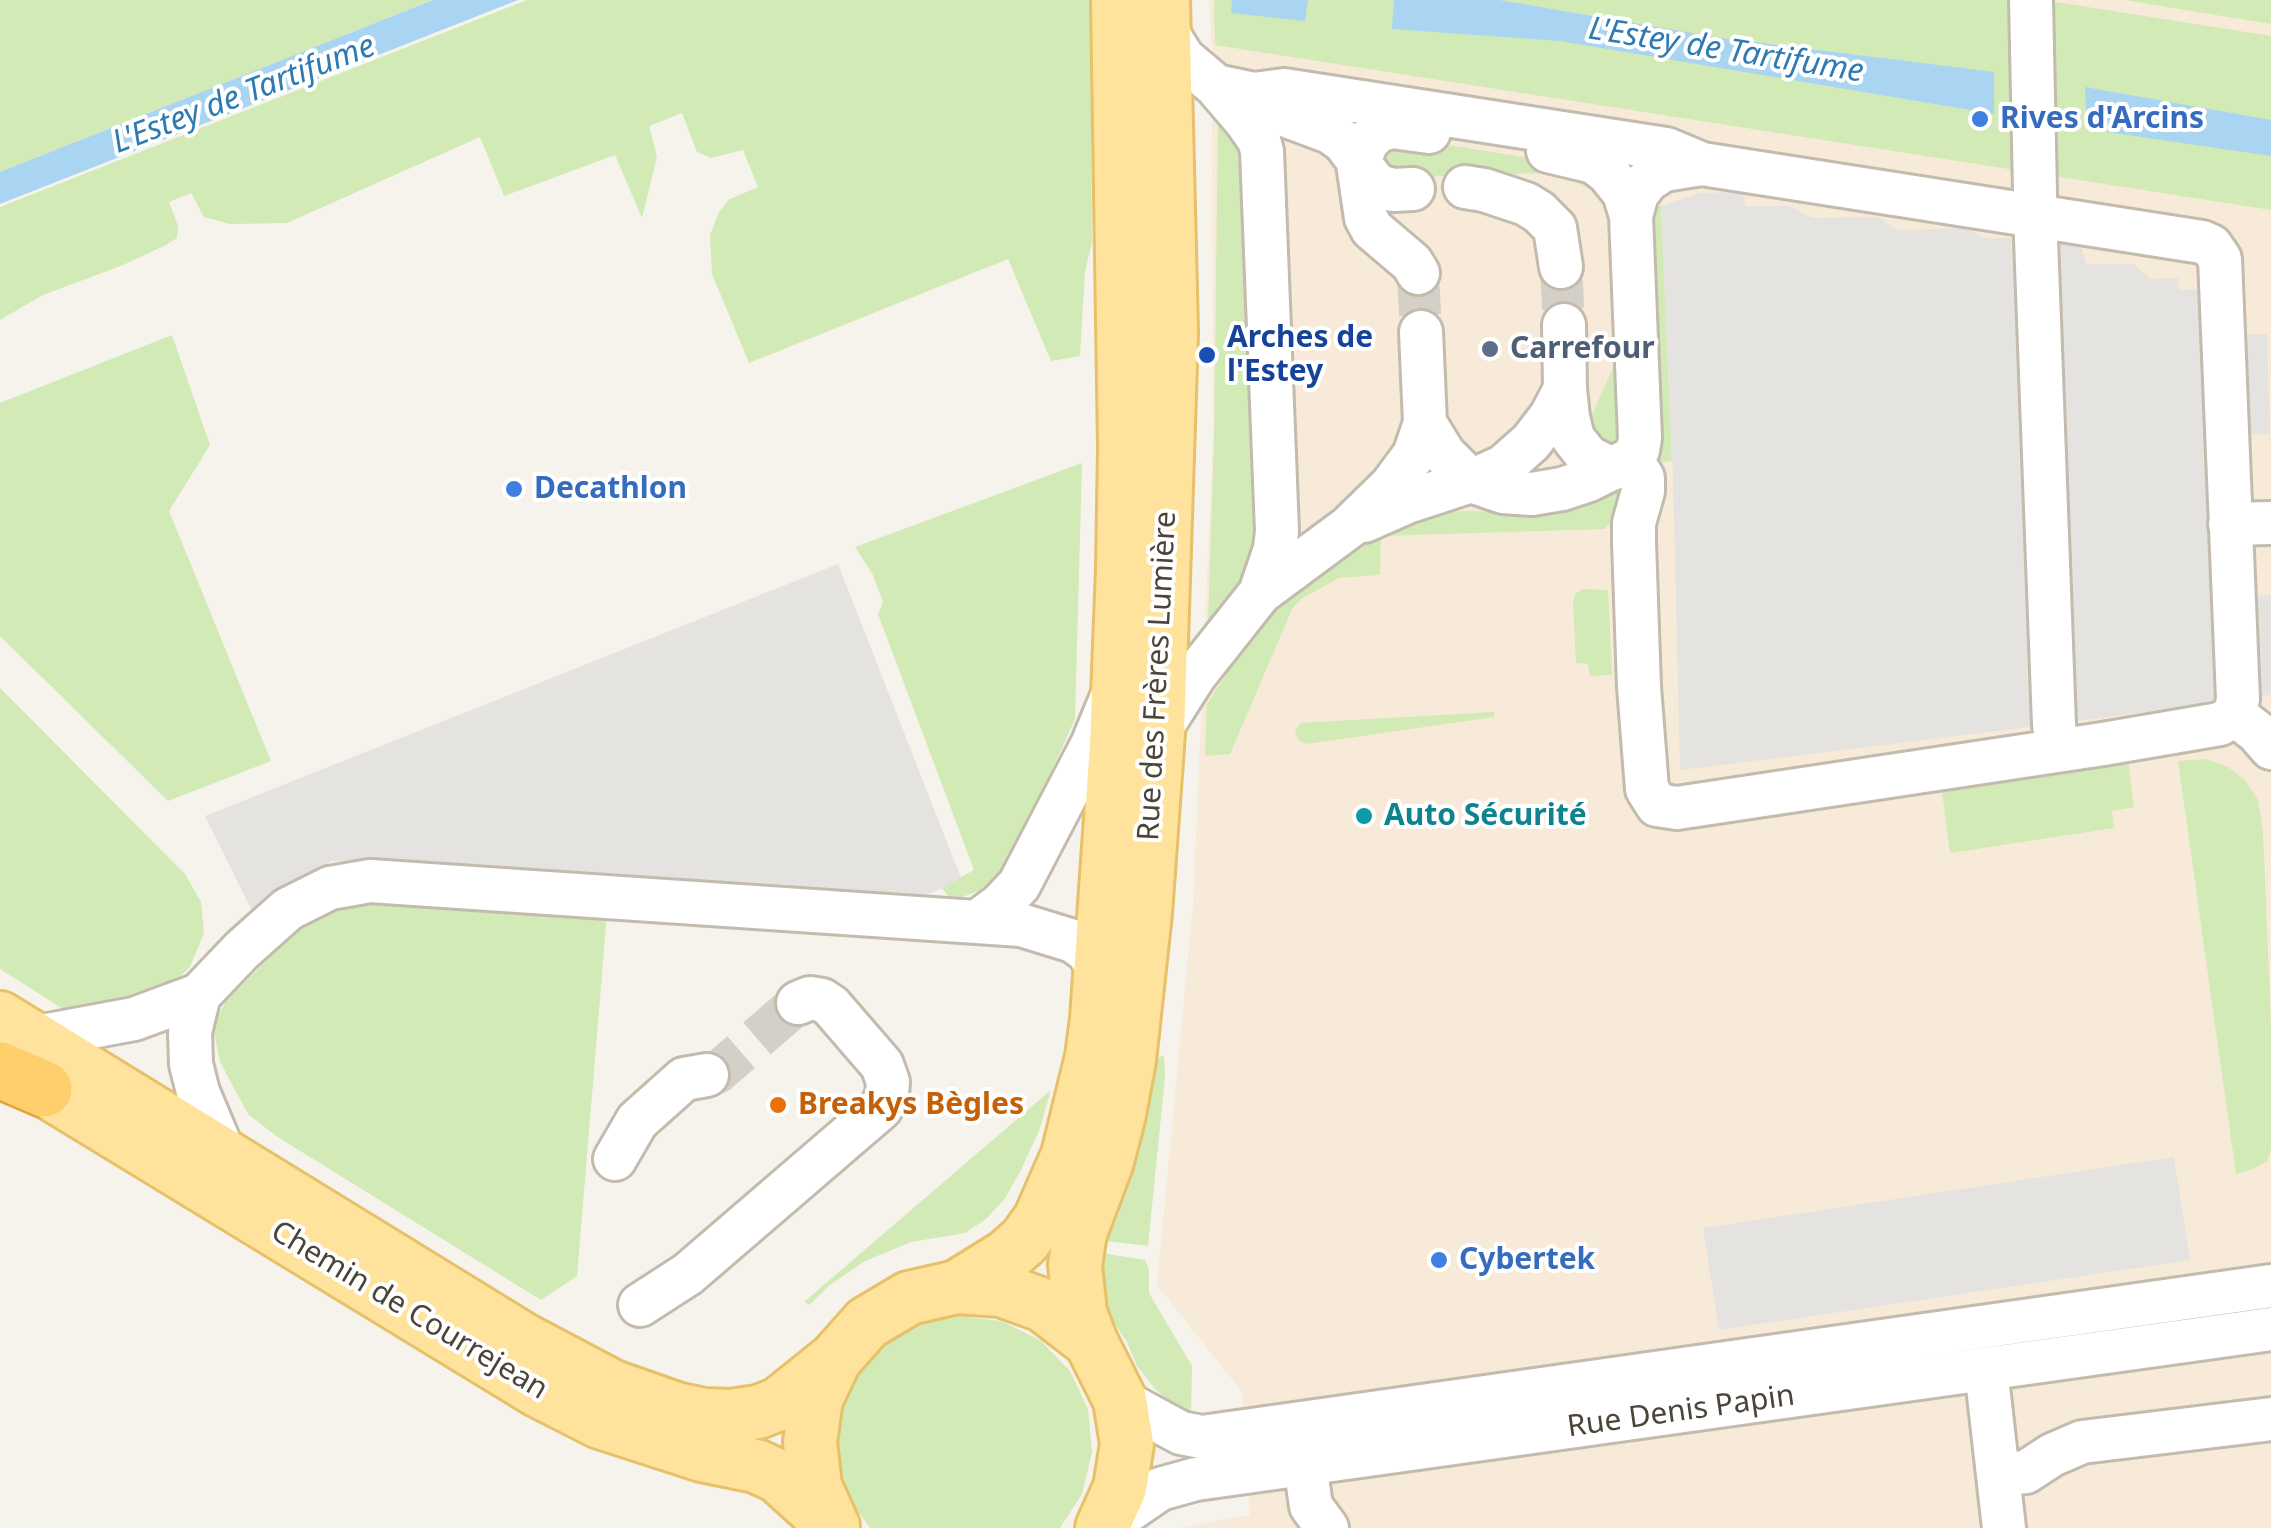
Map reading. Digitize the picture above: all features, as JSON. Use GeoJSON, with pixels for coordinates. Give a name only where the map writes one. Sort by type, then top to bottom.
{"type":"FeatureCollection","features":[{"type":"Feature","properties":{"kind":"main road","name":"Rue des Frères Lumière"},"geometry":{"type":"LineString","coordinates":[[957,1287],[1007,1256],[1040,1219],[1068,1156],[1092,1057],[1120,679],[1125,446],[1118,0]]}},
{"type":"Feature","properties":{"kind":"main road","name":"Rue des Frères Lumière"},"geometry":{"type":"LineString","coordinates":[[1120,1400],[1080,1312],[1074,1265],[1080,1233],[1111,1146],[1129,1060],[1158,734],[1171,332],[1163,13]]}},
{"type":"Feature","properties":{"kind":"main road","name":"Chemin de Courrejean"},"geometry":{"type":"LineString","coordinates":[[15,1054],[224,1154],[524,1340],[614,1387],[676,1410],[731,1416],[779,1404],[835,1359]]}},
{"type":"Feature","properties":{"kind":"main road","name":"Chemin de Courrejean"},"geometry":{"type":"LineString","coordinates":[[15,1054],[539,1391],[600,1422],[778,1476],[834,1527]]}},
{"type":"Feature","properties":{"kind":"main road"},"geometry":{"type":"LineString","coordinates":[[834,1527],[816,1486],[810,1442],[816,1399],[835,1359],[868,1323],[909,1298],[957,1287],[1002,1290],[1043,1306],[1091,1342]]}},
{"type":"Feature","properties":{"kind":"main road"},"geometry":{"type":"LineString","coordinates":[[1102,1528],[1120,1488],[1126,1444],[1120,1400]]}},
{"type":"Feature","properties":{"kind":"street"},"geometry":{"type":"LineString","coordinates":[[2031,0],[2054,724],[2058,751]]}},
{"type":"Feature","properties":{"kind":"street"},"geometry":{"type":"LineString","coordinates":[[1163,13],[1183,58],[1279,113],[1330,132],[1344,142],[1358,164],[1382,188],[1413,189]]}},
{"type":"Feature","properties":{"kind":"street"},"geometry":{"type":"LineString","coordinates":[[1235,90],[1284,90],[1666,149],[1702,164],[2211,246],[2220,259],[2251,523],[2235,716]]}},
{"type":"Feature","properties":{"kind":"street"},"geometry":{"type":"LineString","coordinates":[[1235,90],[1262,150],[1278,531],[1260,593]]}},
{"type":"Feature","properties":{"kind":"street"},"geometry":{"type":"LineString","coordinates":[[1418,274],[1412,263],[1372,229],[1366,218],[1358,164],[1367,142],[1378,131],[1392,127],[1564,154],[1594,162],[1624,193],[1631,216],[1638,450],[1621,464],[1588,480],[1532,494],[1502,492],[1471,482],[1444,454],[1425,423]]}},
{"type":"Feature","properties":{"kind":"street"},"geometry":{"type":"LineString","coordinates":[[1631,216],[1637,194],[1648,180],[1664,170],[1702,164]]}},
{"type":"Feature","properties":{"kind":"street"},"geometry":{"type":"LineString","coordinates":[[1465,187],[1526,204],[1539,212],[1555,228],[1562,267]]}},
{"type":"Feature","properties":{"kind":"street"},"geometry":{"type":"LineString","coordinates":[[1564,325],[1565,389],[1573,438],[1588,457],[1621,464],[1643,478],[1634,524],[1639,687],[1647,789],[1657,805],[1677,808],[2058,751],[2220,724],[2235,716]]}},
{"type":"Feature","properties":{"kind":"street"},"geometry":{"type":"LineString","coordinates":[[1158,734],[1195,675],[1260,593],[1349,527],[1391,486],[1414,455],[1425,423],[1421,332]]}},
{"type":"Feature","properties":{"kind":"street"},"geometry":{"type":"LineString","coordinates":[[1349,527],[1504,466],[1532,442],[1565,389]]}},
{"type":"Feature","properties":{"kind":"street"},"geometry":{"type":"LineString","coordinates":[[976,922],[1019,885],[1092,745],[1120,679]]}},
{"type":"Feature","properties":{"kind":"street"},"geometry":{"type":"LineString","coordinates":[[2235,716],[2271,748]]}},
{"type":"Feature","properties":{"kind":"street"},"geometry":{"type":"LineString","coordinates":[[15,1054],[134,1019],[199,994],[288,909],[330,888],[370,881],[1021,926],[1073,941],[1088,951],[1101,972]]}},
{"type":"Feature","properties":{"kind":"street"},"geometry":{"type":"LineString","coordinates":[[199,994],[190,1032],[190,1064],[224,1154]]}},
{"type":"Feature","properties":{"kind":"street"},"geometry":{"type":"LineString","coordinates":[[640,1306],[688,1274],[881,1108],[888,1082],[882,1065],[831,1006],[810,998],[798,1003]]}},
{"type":"Feature","properties":{"kind":"street"},"geometry":{"type":"LineString","coordinates":[[615,1159],[637,1120],[684,1079],[707,1075]]}},
{"type":"Feature","properties":{"kind":"street","name":"Rue Denis Papin"},"geometry":{"type":"LineString","coordinates":[[1120,1400],[1181,1433],[1202,1436],[2271,1286]]}},
{"type":"Feature","properties":{"kind":"street","name":"Rue Denis Papin"},"geometry":{"type":"LineString","coordinates":[[1102,1528],[1160,1489],[1196,1479],[2271,1329]]}},
{"type":"Feature","properties":{"kind":"street"},"geometry":{"type":"LineString","coordinates":[[1986,1369],[2004,1528]]}},
{"type":"Feature","properties":{"kind":"street"},"geometry":{"type":"LineString","coordinates":[[1998,1475],[2026,1472],[2082,1442],[2271,1419]]}},
{"type":"Feature","properties":{"kind":"street"},"geometry":{"type":"LineString","coordinates":[[1305,1464],[1311,1506],[1327,1528]]}},
{"type":"Feature","properties":{"kind":"shaded area"},"geometry":{"type":"Polygon","coordinates":[[[1209,0],[2271,0],[2271,1528],[1178,1528],[1250,1515],[1242,1392],[1157,1285],[1193,904],[1213,440],[1209,0]]]}},
{"type":"Feature","properties":{"kind":"shaded area"},"geometry":{"type":"Polygon","coordinates":[[[1744,192],[1745,206],[1790,206],[1812,218],[1878,217],[1897,230],[1966,228],[1983,238],[2079,240],[2086,264],[2134,264],[2150,279],[2178,278],[2179,290],[2221,288],[2223,335],[2267,334],[2270,434],[2227,435],[2234,596],[2271,595],[2271,695],[1680,770],[1661,206],[1700,193],[1744,192]]]}},
{"type":"Feature","properties":{"kind":"shaded area"},"geometry":{"type":"Polygon","coordinates":[[[838,564],[961,878],[918,898],[332,861],[251,909],[205,816],[838,564]]]}},
{"type":"Feature","properties":{"kind":"shaded area"},"geometry":{"type":"Polygon","coordinates":[[[2174,1157],[2190,1260],[1719,1330],[1703,1228],[2174,1157]]]}},
{"type":"Feature","properties":{"kind":"green space"},"geometry":{"type":"Polygon","coordinates":[[[0,0],[433,0],[0,172],[0,0]]]}},
{"type":"Feature","properties":{"kind":"green space"},"geometry":{"type":"Polygon","coordinates":[[[527,0],[1090,2],[1092,242],[1085,272],[1080,356],[1051,361],[1008,259],[749,363],[712,274],[710,235],[728,200],[758,187],[743,150],[711,158],[697,152],[682,113],[649,126],[657,157],[642,218],[615,155],[504,196],[480,137],[287,223],[230,224],[204,217],[191,193],[169,202],[178,226],[177,238],[123,265],[43,295],[0,320],[0,207],[527,0]]]}},
{"type":"Feature","properties":{"kind":"green space","name":"Rives d'Arcins"},"geometry":{"type":"Polygon","coordinates":[[[1214,0],[2043,0],[2271,36],[2271,210],[1215,45],[1214,0]]]}},
{"type":"Feature","properties":{"kind":"green space"},"geometry":{"type":"Polygon","coordinates":[[[2124,0],[2271,0],[2271,24],[2124,0]]]}},
{"type":"Feature","properties":{"kind":"green space"},"geometry":{"type":"Polygon","coordinates":[[[1218,121],[1249,155],[1263,530],[1244,579],[1208,621],[1214,440],[1218,121]]]}},
{"type":"Feature","properties":{"kind":"green space"},"geometry":{"type":"Polygon","coordinates":[[[1403,138],[1555,162],[1610,191],[1631,434],[1613,445],[1601,443],[1593,434],[1590,419],[1616,361],[1613,229],[1603,204],[1592,191],[1571,179],[1547,173],[1406,177],[1381,166],[1382,151],[1403,138]]]}},
{"type":"Feature","properties":{"kind":"green space"},"geometry":{"type":"Polygon","coordinates":[[[1661,206],[1672,461],[1657,463],[1646,211],[1661,206]]]}},
{"type":"Feature","properties":{"kind":"green space"},"geometry":{"type":"Polygon","coordinates":[[[172,335],[210,445],[169,511],[271,761],[168,801],[0,636],[0,403],[172,335]]]}},
{"type":"Feature","properties":{"kind":"green space"},"geometry":{"type":"Polygon","coordinates":[[[1082,463],[1075,719],[1020,841],[1001,873],[984,889],[962,897],[948,896],[942,888],[974,870],[878,614],[883,602],[872,573],[855,547],[1082,463]]]}},
{"type":"Feature","properties":{"kind":"green space"},"geometry":{"type":"Polygon","coordinates":[[[1631,480],[1619,512],[1605,529],[1381,536],[1380,575],[1339,578],[1301,599],[1292,609],[1230,754],[1205,756],[1207,704],[1253,634],[1285,595],[1368,534],[1448,511],[1528,512],[1631,480]]]}},
{"type":"Feature","properties":{"kind":"green space"},"geometry":{"type":"Polygon","coordinates":[[[1583,589],[1608,590],[1612,675],[1590,676],[1588,664],[1576,663],[1573,601],[1583,589]]]}},
{"type":"Feature","properties":{"kind":"green space"},"geometry":{"type":"Polygon","coordinates":[[[0,688],[185,874],[201,902],[204,933],[190,967],[166,990],[131,1002],[63,1009],[0,969],[0,688]]]}},
{"type":"Feature","properties":{"kind":"green space"},"geometry":{"type":"Polygon","coordinates":[[[1494,712],[1494,717],[1307,744],[1299,741],[1295,732],[1300,723],[1494,712]]]}},
{"type":"Feature","properties":{"kind":"green space"},"geometry":{"type":"Polygon","coordinates":[[[2206,759],[2228,767],[2245,780],[2258,800],[2263,832],[2271,1025],[2271,1150],[2267,1161],[2236,1174],[2178,761],[2206,759]]]}},
{"type":"Feature","properties":{"kind":"green space"},"geometry":{"type":"Polygon","coordinates":[[[2128,760],[2134,807],[2112,811],[2114,828],[1950,853],[1941,784],[2128,760]]]}},
{"type":"Feature","properties":{"kind":"green space"},"geometry":{"type":"Polygon","coordinates":[[[369,900],[607,914],[577,1276],[541,1300],[276,1136],[248,1114],[220,1062],[213,1028],[225,1002],[307,920],[336,904],[369,900]]]}},
{"type":"Feature","properties":{"kind":"green space"},"geometry":{"type":"Polygon","coordinates":[[[1164,1055],[1148,1246],[1096,1240],[1144,1066],[1164,1055]]]}},
{"type":"Feature","properties":{"kind":"green space"},"geometry":{"type":"Polygon","coordinates":[[[1051,1090],[1039,1131],[1021,1170],[1004,1200],[986,1219],[965,1233],[911,1242],[865,1261],[809,1305],[804,1302],[1051,1090]]]}},
{"type":"Feature","properties":{"kind":"green space"},"geometry":{"type":"Polygon","coordinates":[[[1095,1252],[1145,1260],[1149,1293],[1192,1366],[1191,1413],[1155,1389],[1137,1366],[1127,1342],[1097,1298],[1095,1252]]]}},
{"type":"Feature","properties":{"kind":"green space"},"geometry":{"type":"Polygon","coordinates":[[[958,1316],[1001,1321],[1040,1340],[1070,1371],[1088,1409],[1092,1452],[1082,1494],[1060,1528],[870,1528],[849,1499],[838,1459],[839,1418],[854,1380],[879,1348],[916,1325],[958,1316]]]}},
{"type":"Feature","properties":{"kind":"water","name":"L'Estey de Tartifume"},"geometry":{"type":"Polygon","coordinates":[[[433,0],[518,0],[0,204],[0,172],[433,0]]]}},
{"type":"Feature","properties":{"kind":"water"},"geometry":{"type":"Polygon","coordinates":[[[1232,0],[1308,0],[1305,21],[1231,13],[1232,0]]]}},
{"type":"Feature","properties":{"kind":"water","name":"L'Estey de Tartifume"},"geometry":{"type":"Polygon","coordinates":[[[1394,0],[1499,0],[1721,38],[1994,72],[1994,114],[1560,41],[1392,29],[1394,0]]]}},
{"type":"Feature","properties":{"kind":"water"},"geometry":{"type":"Polygon","coordinates":[[[2085,87],[2271,120],[2271,156],[2087,129],[2085,87]]]}},
{"type":"Feature","properties":{"kind":"tunnel"},"geometry":{"type":"LineString","coordinates":[[1561,267],[1564,325]]}},
{"type":"Feature","properties":{"kind":"tunnel"},"geometry":{"type":"LineString","coordinates":[[1418,273],[1421,332]]}},
{"type":"Feature","properties":{"kind":"tunnel"},"geometry":{"type":"LineString","coordinates":[[707,1075],[717,1073],[798,1003]]}},
{"type":"Feature","properties":{"kind":"place","name":"Rives d'Arcins"},"geometry":{"type":"Point","coordinates":[1980,119]}},
{"type":"Feature","properties":{"kind":"place","name":"Carrefour"},"geometry":{"type":"Point","coordinates":[1490,349]}},
{"type":"Feature","properties":{"kind":"place","name":"Arches de l'Estey"},"geometry":{"type":"Point","coordinates":[1207,355]}},
{"type":"Feature","properties":{"kind":"place","name":"Decathlon"},"geometry":{"type":"Point","coordinates":[514,489]}},
{"type":"Feature","properties":{"kind":"place","name":"Auto Sécurité"},"geometry":{"type":"Point","coordinates":[1364,816]}},
{"type":"Feature","properties":{"kind":"place","name":"Breakys Bègles"},"geometry":{"type":"Point","coordinates":[778,1105]}},
{"type":"Feature","properties":{"kind":"place","name":"Cybertek"},"geometry":{"type":"Point","coordinates":[1439,1260]}}]}
